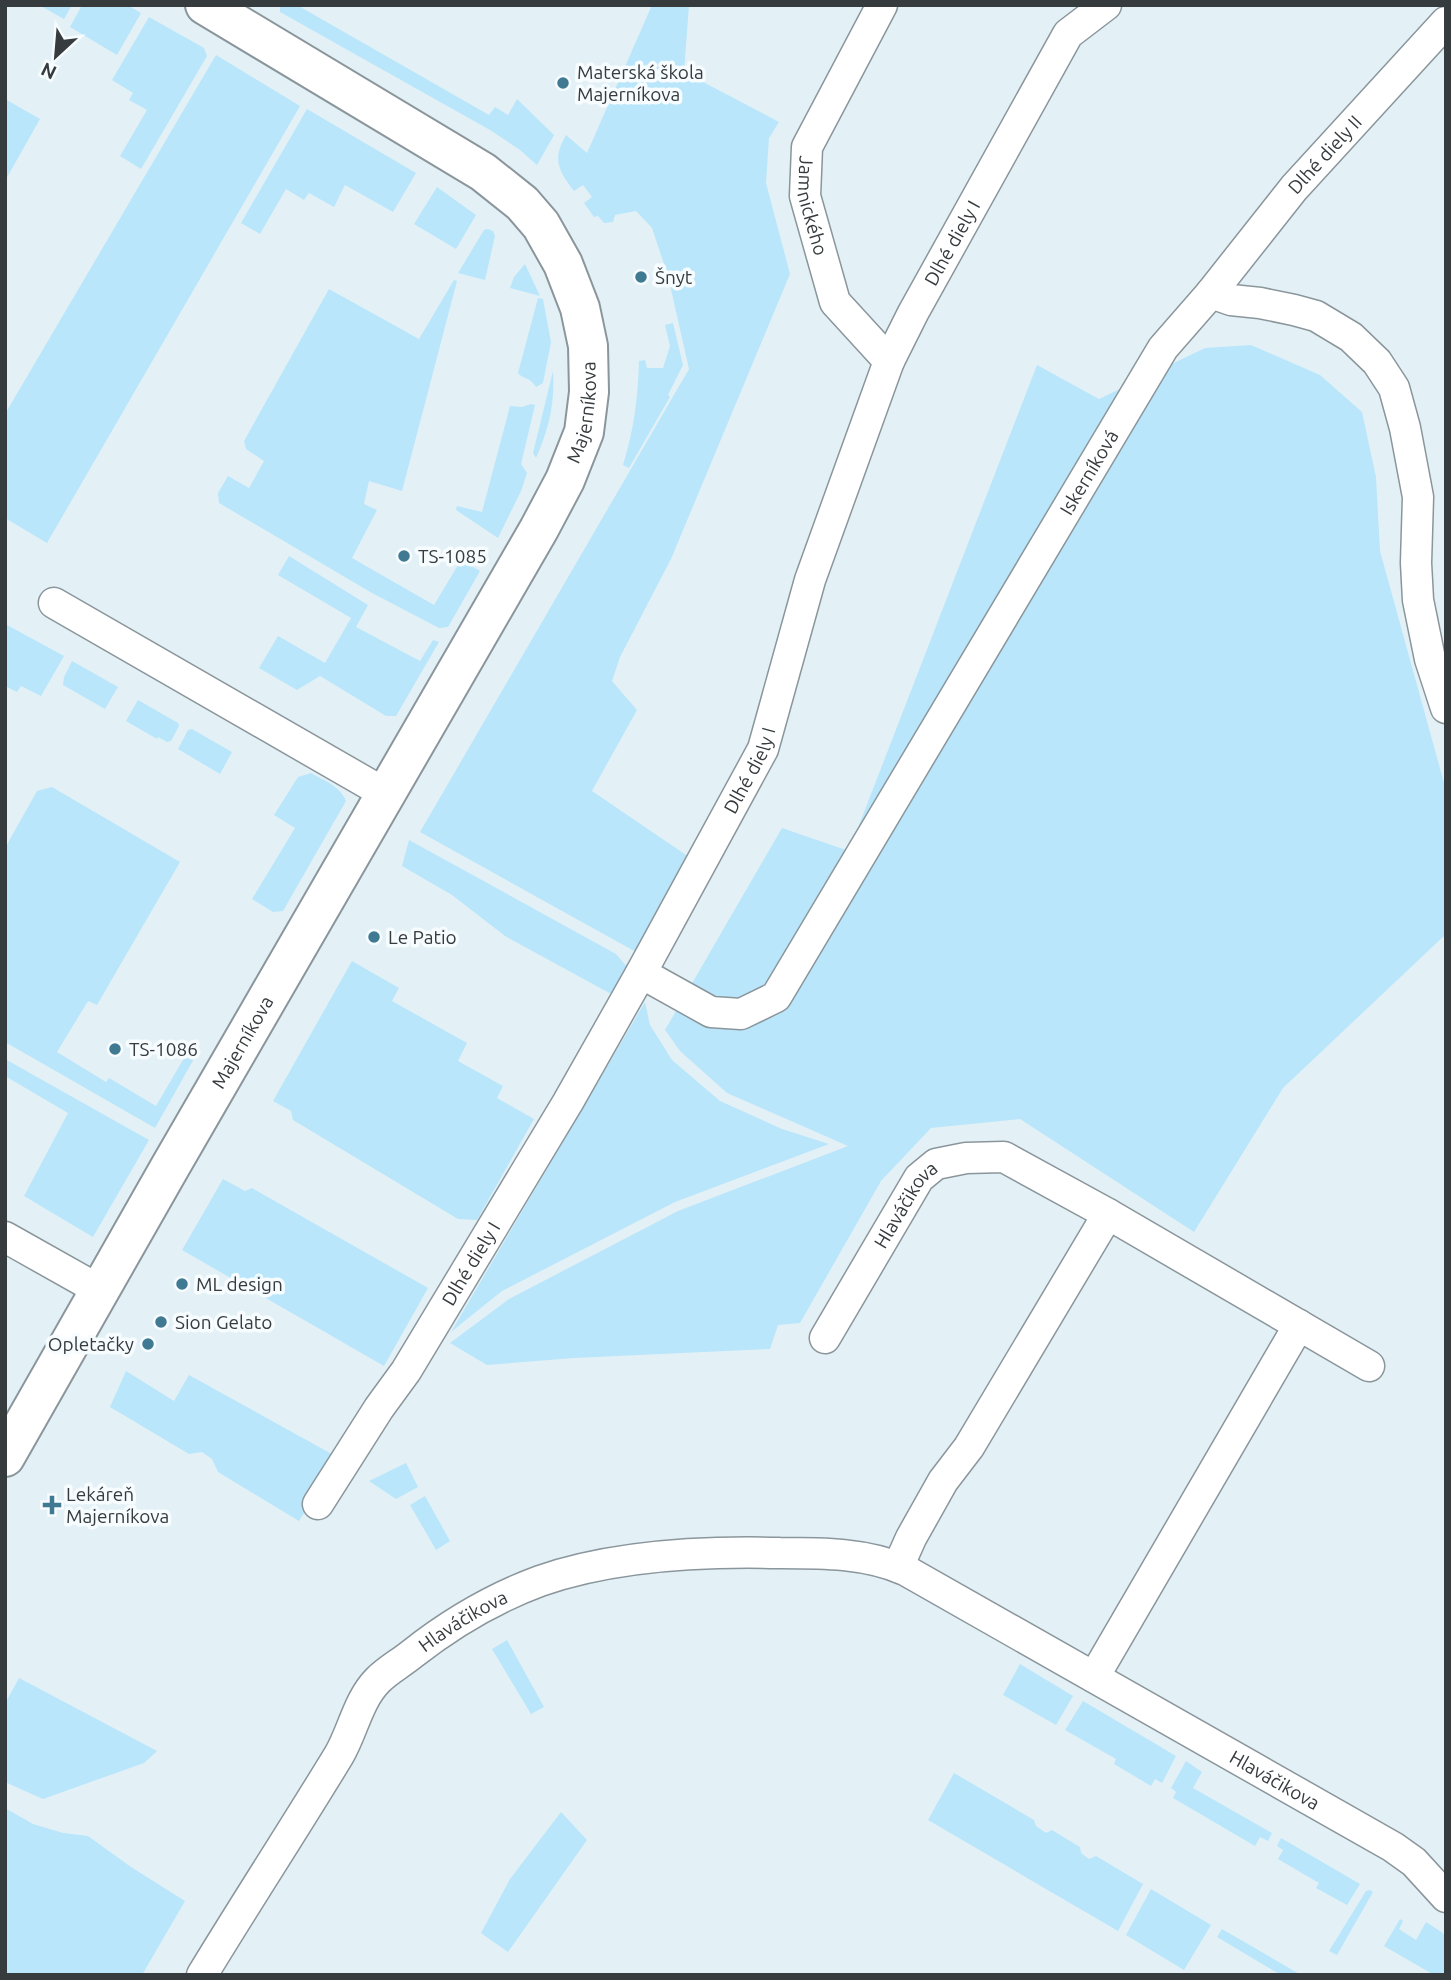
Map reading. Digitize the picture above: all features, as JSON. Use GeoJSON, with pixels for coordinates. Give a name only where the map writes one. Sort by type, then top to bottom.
{"type":"FeatureCollection","features":[{"type":"Feature","properties":{"kind":"street","name":"Majerníkova"},"geometry":{"type":"LineString","coordinates":[[5,1457],[539,529],[575,457],[584,432],[589,392],[587,346],[580,308],[563,264],[535,218],[516,198],[483,172],[205,5]]}},
{"type":"Feature","properties":{"kind":"street","name":"Jamnického"},"geometry":{"type":"LineString","coordinates":[[882,5],[807,147],[805,196],[835,302],[889,361]]}},
{"type":"Feature","properties":{"kind":"street","name":"Dlhé diely I"},"geometry":{"type":"LineString","coordinates":[[318,1504],[379,1408],[406,1371],[568,1102],[763,749],[810,580],[889,361],[1068,34],[1106,5]]}},
{"type":"Feature","properties":{"kind":"street","name":"Dlhé diely II"},"geometry":{"type":"LineString","coordinates":[[1211,293],[1294,188],[1446,22]]}},
{"type":"Feature","properties":{"kind":"street"},"geometry":{"type":"LineString","coordinates":[[1211,293],[1231,300],[1294,310],[1316,317],[1360,345],[1377,362],[1394,388],[1405,428],[1418,498],[1418,600],[1430,659],[1446,709]]}},
{"type":"Feature","properties":{"kind":"street","name":"Iskerníková"},"geometry":{"type":"LineString","coordinates":[[641,974],[711,1012],[741,1014],[776,997],[1163,348],[1211,293]]}},
{"type":"Feature","properties":{"kind":"street"},"geometry":{"type":"LineString","coordinates":[[54,603],[386,794]]}},
{"type":"Feature","properties":{"kind":"street","name":"Hlaváčikova"},"geometry":{"type":"LineString","coordinates":[[825,1338],[919,1178],[936,1164],[966,1158],[1004,1157],[1108,1214],[1369,1366]]}},
{"type":"Feature","properties":{"kind":"street"},"geometry":{"type":"LineString","coordinates":[[898,1567],[943,1481],[969,1447],[1108,1214]]}},
{"type":"Feature","properties":{"kind":"street"},"geometry":{"type":"LineString","coordinates":[[5,1237],[101,1291]]}},
{"type":"Feature","properties":{"kind":"street"},"geometry":{"type":"LineString","coordinates":[[1094,1677],[1299,1325]]}},
{"type":"Feature","properties":{"kind":"street","name":"Hlaváčikova"},"geometry":{"type":"LineString","coordinates":[[202,1975],[341,1751],[367,1693],[379,1679],[462,1619],[540,1581],[573,1572],[646,1559],[700,1554],[810,1553],[868,1558],[898,1567],[975,1608],[1393,1847],[1414,1862],[1446,1896]]}},
{"type":"Feature","properties":{"kind":"shaded area"},"geometry":{"type":"Polygon","coordinates":[[[39,5],[72,5],[64,19],[39,5]]]}},
{"type":"Feature","properties":{"kind":"shaded area"},"geometry":{"type":"Polygon","coordinates":[[[82,5],[127,5],[141,13],[117,55],[70,27],[82,5]]]}},
{"type":"Feature","properties":{"kind":"shaded area"},"geometry":{"type":"Polygon","coordinates":[[[280,5],[297,5],[489,115],[495,107],[508,115],[517,99],[554,135],[537,165],[490,130],[280,12],[280,5]]]}},
{"type":"Feature","properties":{"kind":"shaded area"},"geometry":{"type":"Polygon","coordinates":[[[652,5],[689,5],[684,72],[779,122],[769,138],[766,183],[790,274],[671,559],[620,657],[612,681],[637,710],[592,791],[689,857],[664,897],[636,952],[420,832],[689,369],[668,276],[652,228],[636,211],[615,215],[613,222],[604,223],[598,216],[594,217],[584,203],[592,197],[583,185],[574,191],[564,177],[558,158],[566,135],[587,153],[652,5]]]}},
{"type":"Feature","properties":{"kind":"shaded area"},"geometry":{"type":"Polygon","coordinates":[[[149,17],[204,48],[207,56],[141,169],[120,156],[147,110],[129,100],[133,93],[112,80],[149,17]]]}},
{"type":"Feature","properties":{"kind":"shaded area"},"geometry":{"type":"Polygon","coordinates":[[[216,55],[300,106],[47,543],[5,518],[5,414],[216,55]]]}},
{"type":"Feature","properties":{"kind":"shaded area"},"geometry":{"type":"Polygon","coordinates":[[[5,99],[40,119],[5,181],[5,99]]]}},
{"type":"Feature","properties":{"kind":"shaded area"},"geometry":{"type":"Polygon","coordinates":[[[307,109],[416,173],[393,212],[345,185],[334,207],[309,193],[304,200],[286,189],[260,234],[241,223],[307,109]]]}},
{"type":"Feature","properties":{"kind":"shaded area"},"geometry":{"type":"Polygon","coordinates":[[[437,187],[476,215],[456,249],[414,224],[437,187]]]}},
{"type":"Feature","properties":{"kind":"shaded area"},"geometry":{"type":"Polygon","coordinates":[[[484,230],[493,231],[495,236],[485,280],[458,273],[484,230]]]}},
{"type":"Feature","properties":{"kind":"shaded area"},"geometry":{"type":"Polygon","coordinates":[[[525,264],[540,296],[510,288],[514,277],[525,264]]]}},
{"type":"Feature","properties":{"kind":"shaded area"},"geometry":{"type":"Polygon","coordinates":[[[454,280],[457,281],[402,491],[369,481],[364,504],[377,510],[352,558],[434,605],[461,560],[480,571],[448,627],[439,628],[372,593],[219,503],[218,493],[228,476],[249,488],[264,461],[246,449],[244,441],[329,289],[419,339],[454,280]]]}},
{"type":"Feature","properties":{"kind":"shaded area"},"geometry":{"type":"Polygon","coordinates":[[[538,298],[543,299],[551,342],[543,383],[536,387],[518,373],[538,298]]]}},
{"type":"Feature","properties":{"kind":"shaded area"},"geometry":{"type":"Polygon","coordinates":[[[673,323],[683,365],[668,395],[670,397],[629,468],[623,465],[635,413],[639,361],[645,360],[647,368],[663,368],[670,346],[665,325],[673,323]]]}},
{"type":"Feature","properties":{"kind":"shaded area"},"geometry":{"type":"Polygon","coordinates":[[[1251,345],[1320,375],[1362,412],[1376,477],[1380,551],[1446,790],[1446,934],[1283,1088],[1194,1232],[1020,1119],[931,1128],[881,1181],[800,1323],[778,1325],[770,1349],[487,1365],[450,1343],[509,1299],[678,1211],[848,1146],[727,1093],[680,1051],[665,1030],[782,828],[849,851],[1037,365],[1099,399],[1205,348],[1251,345]]]}},
{"type":"Feature","properties":{"kind":"shaded area"},"geometry":{"type":"Polygon","coordinates":[[[553,371],[550,416],[536,458],[533,453],[553,371]]]}},
{"type":"Feature","properties":{"kind":"shaded area"},"geometry":{"type":"Polygon","coordinates":[[[535,405],[521,464],[527,473],[498,538],[456,510],[457,506],[482,512],[510,406],[522,407],[535,405]]]}},
{"type":"Feature","properties":{"kind":"shaded area"},"geometry":{"type":"Polygon","coordinates":[[[289,556],[368,605],[356,627],[420,661],[433,640],[439,642],[396,716],[386,716],[320,676],[297,690],[259,668],[278,636],[325,663],[351,618],[278,575],[289,556]]]}},
{"type":"Feature","properties":{"kind":"shaded area"},"geometry":{"type":"Polygon","coordinates":[[[7,625],[64,656],[41,696],[21,686],[17,692],[5,686],[7,625]]]}},
{"type":"Feature","properties":{"kind":"shaded area"},"geometry":{"type":"Polygon","coordinates":[[[72,661],[118,687],[105,709],[63,685],[72,661]]]}},
{"type":"Feature","properties":{"kind":"shaded area"},"geometry":{"type":"Polygon","coordinates":[[[138,700],[178,723],[171,741],[167,742],[158,737],[157,739],[126,721],[138,700]]]}},
{"type":"Feature","properties":{"kind":"shaded area"},"geometry":{"type":"Polygon","coordinates":[[[192,729],[232,752],[220,774],[178,749],[188,730],[192,729]]]}},
{"type":"Feature","properties":{"kind":"shaded area"},"geometry":{"type":"Polygon","coordinates":[[[311,773],[336,788],[346,801],[283,911],[273,912],[252,899],[295,828],[274,815],[298,777],[311,773]]]}},
{"type":"Feature","properties":{"kind":"shaded area"},"geometry":{"type":"Polygon","coordinates":[[[52,787],[180,862],[97,1005],[88,1001],[57,1052],[106,1082],[109,1078],[156,1106],[187,1053],[195,1057],[155,1128],[5,1042],[5,848],[37,791],[52,787]]]}},
{"type":"Feature","properties":{"kind":"shaded area"},"geometry":{"type":"Polygon","coordinates":[[[409,840],[616,954],[628,968],[613,995],[505,936],[452,895],[402,866],[409,840]]]}},
{"type":"Feature","properties":{"kind":"shaded area"},"geometry":{"type":"Polygon","coordinates":[[[352,961],[399,988],[392,1001],[467,1043],[458,1061],[503,1086],[497,1098],[534,1119],[477,1220],[458,1219],[293,1120],[291,1111],[273,1101],[352,961]]]}},
{"type":"Feature","properties":{"kind":"shaded area"},"geometry":{"type":"Polygon","coordinates":[[[645,1002],[650,1025],[672,1060],[720,1101],[782,1129],[829,1144],[675,1202],[502,1291],[451,1332],[645,1002]]]}},
{"type":"Feature","properties":{"kind":"shaded area"},"geometry":{"type":"Polygon","coordinates":[[[5,1059],[149,1140],[93,1237],[24,1196],[68,1113],[5,1076],[5,1059]]]}},
{"type":"Feature","properties":{"kind":"shaded area"},"geometry":{"type":"Polygon","coordinates":[[[223,1179],[245,1191],[252,1188],[428,1288],[384,1366],[182,1250],[223,1179]]]}},
{"type":"Feature","properties":{"kind":"shaded area"},"geometry":{"type":"Polygon","coordinates":[[[126,1371],[174,1401],[189,1375],[339,1458],[299,1521],[218,1472],[212,1459],[202,1452],[189,1454],[110,1407],[126,1371]]]}},
{"type":"Feature","properties":{"kind":"shaded area"},"geometry":{"type":"Polygon","coordinates":[[[406,1463],[418,1487],[396,1499],[369,1481],[406,1463]]]}},
{"type":"Feature","properties":{"kind":"shaded area"},"geometry":{"type":"Polygon","coordinates":[[[425,1496],[450,1541],[436,1550],[410,1505],[425,1496]]]}},
{"type":"Feature","properties":{"kind":"shaded area"},"geometry":{"type":"Polygon","coordinates":[[[507,1640],[544,1707],[531,1714],[492,1649],[507,1640]]]}},
{"type":"Feature","properties":{"kind":"shaded area"},"geometry":{"type":"Polygon","coordinates":[[[1020,1664],[1073,1696],[1056,1725],[1003,1695],[1020,1664]]]}},
{"type":"Feature","properties":{"kind":"shaded area"},"geometry":{"type":"Polygon","coordinates":[[[19,1678],[157,1751],[144,1763],[43,1799],[5,1782],[5,1699],[7,1700],[19,1678]]]}},
{"type":"Feature","properties":{"kind":"shaded area"},"geometry":{"type":"Polygon","coordinates":[[[1083,1701],[1176,1756],[1162,1783],[1155,1779],[1151,1786],[1114,1764],[1116,1759],[1065,1730],[1083,1701]]]}},
{"type":"Feature","properties":{"kind":"shaded area"},"geometry":{"type":"Polygon","coordinates":[[[1186,1761],[1202,1772],[1193,1788],[1272,1833],[1268,1841],[1260,1837],[1255,1846],[1173,1798],[1176,1792],[1171,1788],[1186,1761]]]}},
{"type":"Feature","properties":{"kind":"shaded area"},"geometry":{"type":"Polygon","coordinates":[[[954,1773],[1034,1820],[1036,1826],[1046,1833],[1052,1830],[1080,1847],[1081,1853],[1089,1859],[1096,1856],[1143,1884],[1118,1931],[928,1820],[954,1773]]]}},
{"type":"Feature","properties":{"kind":"shaded area"},"geometry":{"type":"Polygon","coordinates":[[[5,1808],[33,1824],[63,1833],[88,1836],[185,1901],[142,1975],[5,1975],[5,1808]]]}},
{"type":"Feature","properties":{"kind":"shaded area"},"geometry":{"type":"Polygon","coordinates":[[[561,1812],[587,1840],[508,1952],[481,1933],[510,1879],[561,1812]]]}},
{"type":"Feature","properties":{"kind":"shaded area"},"geometry":{"type":"Polygon","coordinates":[[[1281,1838],[1360,1884],[1347,1905],[1316,1888],[1319,1883],[1278,1859],[1283,1850],[1277,1846],[1281,1838]]]}},
{"type":"Feature","properties":{"kind":"shaded area"},"geometry":{"type":"Polygon","coordinates":[[[1151,1889],[1211,1925],[1184,1970],[1126,1935],[1151,1889]]]}},
{"type":"Feature","properties":{"kind":"shaded area"},"geometry":{"type":"Polygon","coordinates":[[[1366,1891],[1373,1892],[1337,1955],[1329,1951],[1366,1891]]]}},
{"type":"Feature","properties":{"kind":"shaded area"},"geometry":{"type":"Polygon","coordinates":[[[1400,1919],[1403,1921],[1399,1929],[1416,1940],[1426,1922],[1443,1933],[1446,1939],[1446,1975],[1434,1975],[1384,1946],[1400,1919]]]}},
{"type":"Feature","properties":{"kind":"shaded area"},"geometry":{"type":"Polygon","coordinates":[[[1222,1929],[1301,1975],[1281,1975],[1217,1937],[1222,1929]]]}},
{"type":"Feature","properties":{"kind":"place","name":"Materská škola Majerníkova"},"geometry":{"type":"Point","coordinates":[563,83]}},
{"type":"Feature","properties":{"kind":"place","name":"Šnyt"},"geometry":{"type":"Point","coordinates":[641,277]}},
{"type":"Feature","properties":{"kind":"place","name":"TS-1085"},"geometry":{"type":"Point","coordinates":[404,556]}},
{"type":"Feature","properties":{"kind":"place","name":"Le Patio"},"geometry":{"type":"Point","coordinates":[374,937]}},
{"type":"Feature","properties":{"kind":"place","name":"TS-1086"},"geometry":{"type":"Point","coordinates":[115,1049]}},
{"type":"Feature","properties":{"kind":"place","name":"ML design"},"geometry":{"type":"Point","coordinates":[182,1284]}},
{"type":"Feature","properties":{"kind":"place","name":"Sion Gelato"},"geometry":{"type":"Point","coordinates":[161,1322]}},
{"type":"Feature","properties":{"kind":"place","name":"Opletačky"},"geometry":{"type":"Point","coordinates":[148,1344]}},
{"type":"Feature","properties":{"kind":"place","name":"Lekáreň Majerníkova"},"geometry":{"type":"Point","coordinates":[52,1505]}}]}
